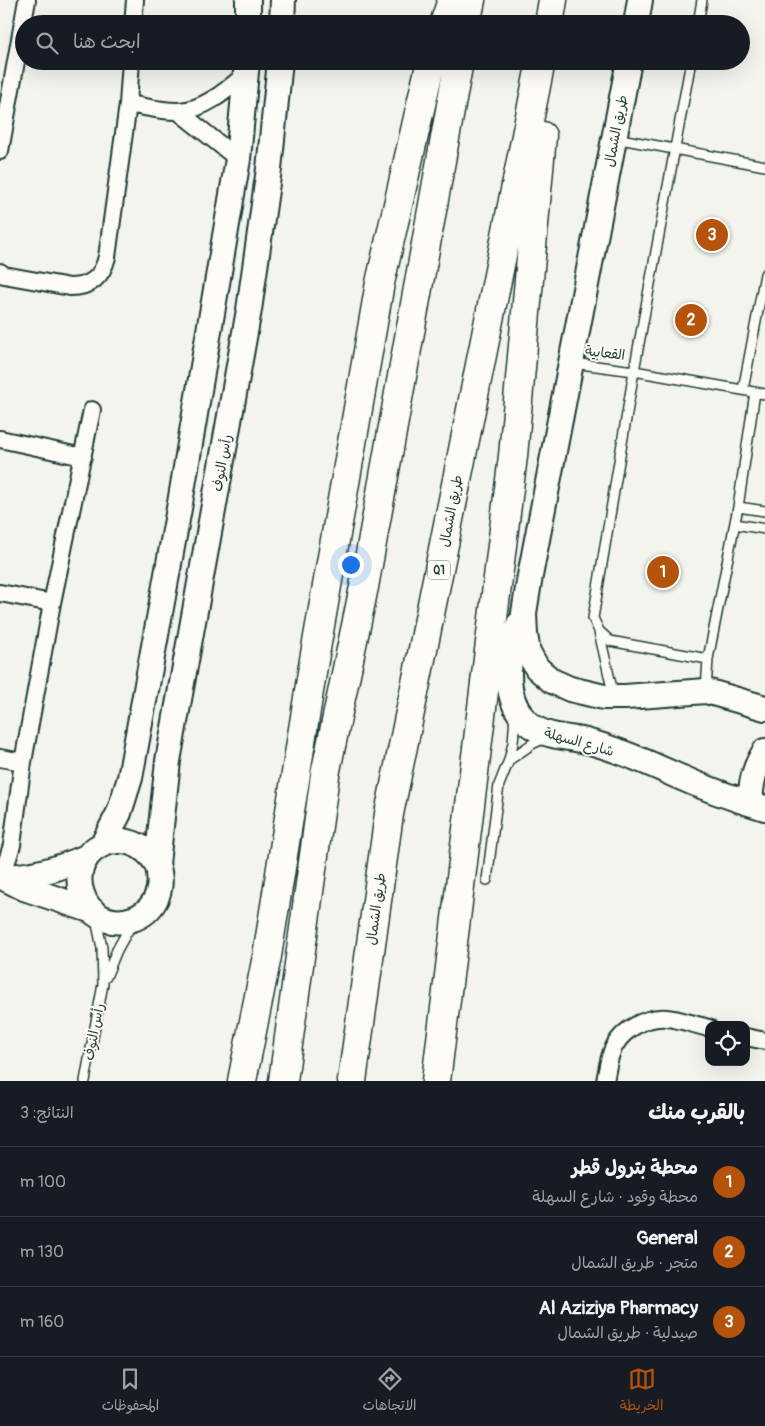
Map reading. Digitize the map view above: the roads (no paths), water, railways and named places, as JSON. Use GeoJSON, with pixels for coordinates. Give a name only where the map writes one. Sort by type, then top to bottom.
{"type":"FeatureCollection","features":[{"type":"Feature","properties":{"kind":"highway"},"geometry":{"type":"LineString","coordinates":[[447,15],[452,0]]}},
{"type":"Feature","properties":{"kind":"highway"},"geometry":{"type":"LineString","coordinates":[[468,15],[471,0]]}},
{"type":"Feature","properties":{"kind":"highway"},"geometry":{"type":"LineString","coordinates":[[552,15],[554,0]]}},
{"type":"Feature","properties":{"kind":"highway"},"geometry":{"type":"LineString","coordinates":[[242,1081],[267,956],[314,660],[380,283],[429,70]]}},
{"type":"Feature","properties":{"kind":"highway"},"geometry":{"type":"LineString","coordinates":[[283,1081],[325,775],[364,587],[458,70]]}},
{"type":"Feature","properties":{"kind":"highway","name":"طريق الشمال"},"geometry":{"type":"LineString","coordinates":[[352,1081],[389,814],[539,70]]}},
{"type":"Feature","properties":{"kind":"highway"},"geometry":{"type":"LineString","coordinates":[[436,1081],[513,456],[547,70]]}},
{"type":"Feature","properties":{"kind":"street"},"geometry":{"type":"LineString","coordinates":[[25,15],[28,0]]}},
{"type":"Feature","properties":{"kind":"street"},"geometry":{"type":"LineString","coordinates":[[134,15],[135,0]]}},
{"type":"Feature","properties":{"kind":"street"},"geometry":{"type":"LineString","coordinates":[[248,0],[248,15]]}},
{"type":"Feature","properties":{"kind":"street"},"geometry":{"type":"LineString","coordinates":[[282,15],[283,0]]}},
{"type":"Feature","properties":{"kind":"street"},"geometry":{"type":"LineString","coordinates":[[638,15],[640,0]]}},
{"type":"Feature","properties":{"kind":"street"},"geometry":{"type":"LineString","coordinates":[[0,151],[15,70]]}},
{"type":"Feature","properties":{"kind":"street"},"geometry":{"type":"LineString","coordinates":[[0,272],[4,275],[70,287],[80,287],[90,283],[99,276],[107,257],[128,104],[130,70]]}},
{"type":"Feature","properties":{"kind":"street"},"geometry":{"type":"LineString","coordinates":[[128,104],[178,111],[205,103],[226,90],[244,70]]}},
{"type":"Feature","properties":{"kind":"street"},"geometry":{"type":"LineString","coordinates":[[94,912],[86,903],[79,885],[82,866],[95,851],[119,813],[130,778],[180,503],[238,159],[247,70]]}},
{"type":"Feature","properties":{"kind":"street","name":"رأس النوف"},"geometry":{"type":"LineString","coordinates":[[157,864],[168,762],[249,310],[269,170],[279,70]]}},
{"type":"Feature","properties":{"kind":"street","name":"طريق الشمال"},"geometry":{"type":"LineString","coordinates":[[524,613],[627,70]]}},
{"type":"Feature","properties":{"kind":"street"},"geometry":{"type":"LineString","coordinates":[[178,111],[238,159]]}},
{"type":"Feature","properties":{"kind":"street"},"geometry":{"type":"LineString","coordinates":[[1,877],[12,845],[23,762],[52,603],[92,410]]}},
{"type":"Feature","properties":{"kind":"street"},"geometry":{"type":"LineString","coordinates":[[0,439],[83,456]]}},
{"type":"Feature","properties":{"kind":"street"},"geometry":{"type":"LineString","coordinates":[[0,594],[52,603]]}},
{"type":"Feature","properties":{"kind":"street"},"geometry":{"type":"LineString","coordinates":[[524,613],[528,652],[537,668],[552,681],[570,689],[604,697],[706,691],[765,708]]}},
{"type":"Feature","properties":{"kind":"street","name":"شارع السهلة"},"geometry":{"type":"LineString","coordinates":[[524,613],[514,642],[509,677],[510,692],[515,707],[524,720],[550,736],[596,744],[757,805]]}},
{"type":"Feature","properties":{"kind":"street"},"geometry":{"type":"LineString","coordinates":[[757,805],[751,785],[754,771],[765,751]]}},
{"type":"Feature","properties":{"kind":"street"},"geometry":{"type":"LineString","coordinates":[[0,758],[23,762]]}},
{"type":"Feature","properties":{"kind":"street"},"geometry":{"type":"LineString","coordinates":[[112,841],[123,841],[134,843],[144,848],[157,864],[161,879],[158,894],[152,906],[144,914],[126,921],[110,920],[94,912],[24,888],[1,877],[24,876],[46,872],[66,866],[112,841]]}},
{"type":"Feature","properties":{"kind":"street"},"geometry":{"type":"LineString","coordinates":[[606,1081],[611,1054],[618,1040],[632,1028],[651,1018],[667,1018],[705,1027]]}},
{"type":"Feature","properties":{"kind":"street"},"geometry":{"type":"LineString","coordinates":[[750,1038],[765,1042]]}},
{"type":"Feature","properties":{"kind":"lane"},"geometry":{"type":"LineString","coordinates":[[700,15],[702,0]]}},
{"type":"Feature","properties":{"kind":"lane"},"geometry":{"type":"LineString","coordinates":[[614,697],[599,631],[593,618],[634,371],[689,70]]}},
{"type":"Feature","properties":{"kind":"lane"},"geometry":{"type":"LineString","coordinates":[[615,138],[765,166]]}},
{"type":"Feature","properties":{"kind":"lane"},"geometry":{"type":"LineString","coordinates":[[744,390],[765,274]]}},
{"type":"Feature","properties":{"kind":"lane","name":"القعابية"},"geometry":{"type":"LineString","coordinates":[[572,363],[634,371],[765,394]]}},
{"type":"Feature","properties":{"kind":"lane"},"geometry":{"type":"LineString","coordinates":[[706,691],[708,659],[738,507],[755,392]]}},
{"type":"Feature","properties":{"kind":"lane"},"geometry":{"type":"LineString","coordinates":[[738,507],[765,511]]}},
{"type":"Feature","properties":{"kind":"lane"},"geometry":{"type":"LineString","coordinates":[[734,524],[765,529]]}},
{"type":"Feature","properties":{"kind":"lane"},"geometry":{"type":"LineString","coordinates":[[599,631],[610,641],[708,659]]}},
{"type":"Feature","properties":{"kind":"lane"},"geometry":{"type":"LineString","coordinates":[[487,880],[499,785],[509,760],[513,742],[515,707]]}},
{"type":"Feature","properties":{"kind":"lane"},"geometry":{"type":"LineString","coordinates":[[509,760],[532,744],[550,736]]}},
{"type":"Feature","properties":{"kind":"lane","name":"رأس النوف"},"geometry":{"type":"LineString","coordinates":[[94,912],[102,948],[103,984]]}},
{"type":"Feature","properties":{"kind":"lane","name":"رأس النوف"},"geometry":{"type":"LineString","coordinates":[[85,1081],[103,984],[117,950],[134,919]]}},
{"type":"Feature","properties":{"kind":"place","name":"Al Aziziya Pharmacy"},"geometry":{"type":"Point","coordinates":[712,235]}},
{"type":"Feature","properties":{"kind":"place","name":"General"},"geometry":{"type":"Point","coordinates":[691,320]}},
{"type":"Feature","properties":{"kind":"place","name":"محطة بترول قطر"},"geometry":{"type":"Point","coordinates":[663,572]}}]}
